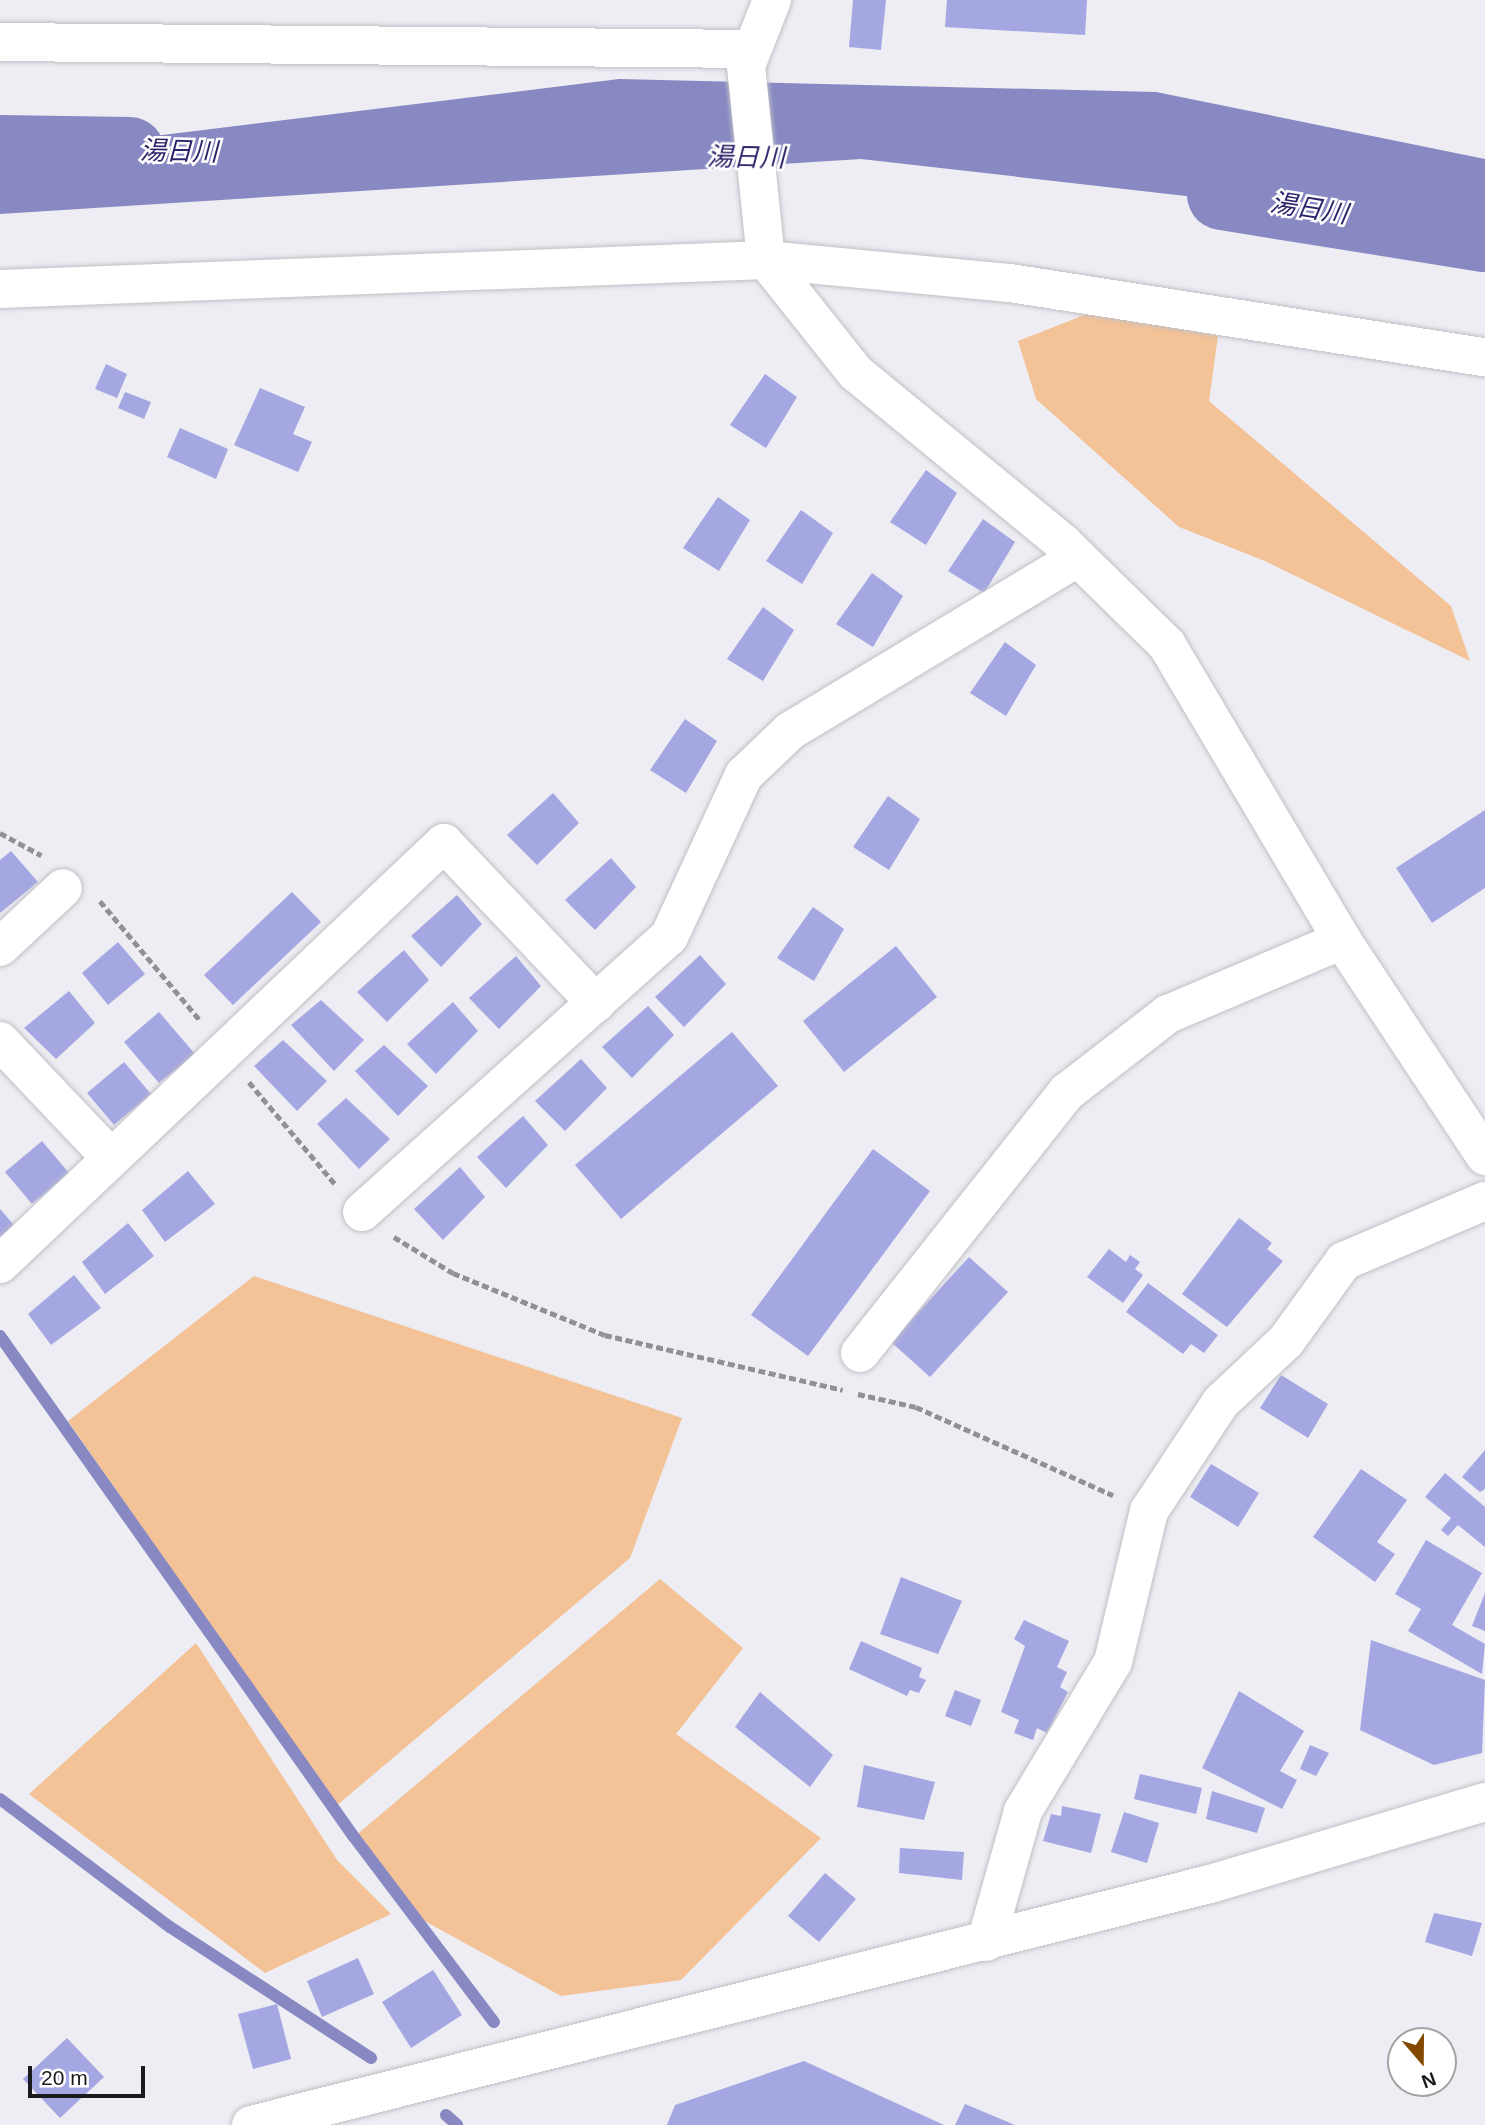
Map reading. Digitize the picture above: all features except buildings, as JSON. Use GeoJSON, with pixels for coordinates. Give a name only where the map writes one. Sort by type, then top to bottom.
{"type":"FeatureCollection","features":[{"type":"Feature","properties":{"kind":"street"},"geometry":{"type":"LineString","coordinates":[[772,0],[749,58],[766,260],[856,373],[1077,558],[1167,645],[1342,940],[1485,1156]]}},
{"type":"Feature","properties":{"kind":"street"},"geometry":{"type":"LineString","coordinates":[[0,42],[749,58]]}},
{"type":"Feature","properties":{"kind":"street"},"geometry":{"type":"LineString","coordinates":[[0,289],[766,260],[1010,283],[1485,357]]}},
{"type":"Feature","properties":{"kind":"street"},"geometry":{"type":"LineString","coordinates":[[362,1212],[668,937],[744,775],[790,731],[1077,558]]}},
{"type":"Feature","properties":{"kind":"street"},"geometry":{"type":"LineString","coordinates":[[0,1264],[444,843],[596,1003]]}},
{"type":"Feature","properties":{"kind":"street"},"geometry":{"type":"LineString","coordinates":[[0,947],[62,888]]}},
{"type":"Feature","properties":{"kind":"street"},"geometry":{"type":"LineString","coordinates":[[860,1353],[1067,1091],[1168,1014],[1342,940]]}},
{"type":"Feature","properties":{"kind":"street"},"geometry":{"type":"LineString","coordinates":[[0,1041],[111,1158]]}},
{"type":"Feature","properties":{"kind":"street"},"geometry":{"type":"LineString","coordinates":[[986,1942],[1023,1811],[1113,1662],[1149,1511],[1221,1402],[1286,1341],[1344,1261],[1485,1201]]}},
{"type":"Feature","properties":{"kind":"street"},"geometry":{"type":"LineString","coordinates":[[251,2125],[986,1942],[1485,1802]]}},
{"type":"Feature","properties":{"kind":"path"},"geometry":{"type":"LineString","coordinates":[[453,1273],[605,1335],[916,1407],[1149,1511]]}},
{"type":"Feature","properties":{"kind":"shaded area"},"geometry":{"type":"Polygon","coordinates":[[[1092,312],[1218,336],[1209,401],[1451,606],[1470,661],[1265,561],[1179,527],[1036,399],[1018,341],[1092,312]]]}},
{"type":"Feature","properties":{"kind":"shaded area"},"geometry":{"type":"Polygon","coordinates":[[[254,1276],[682,1418],[630,1558],[336,1806],[68,1421],[254,1276]]]}},
{"type":"Feature","properties":{"kind":"shaded area"},"geometry":{"type":"Polygon","coordinates":[[[660,1579],[743,1648],[676,1734],[821,1838],[681,1980],[561,1996],[410,1913],[354,1837],[660,1579]]]}},
{"type":"Feature","properties":{"kind":"shaded area"},"geometry":{"type":"Polygon","coordinates":[[[196,1643],[337,1860],[391,1914],[265,1973],[29,1794],[196,1643]]]}},
{"type":"Feature","properties":{"kind":"water"},"geometry":{"type":"Polygon","coordinates":[[[619,79],[1156,92],[1485,159],[1485,230],[861,159],[0,214],[0,155],[619,79]]]}},
{"type":"Feature","properties":{"kind":"waterway","name":"湯日川"},"geometry":{"type":"LineString","coordinates":[[0,150],[130,152]]}},
{"type":"Feature","properties":{"kind":"waterway","name":"湯日川"},"geometry":{"type":"LineString","coordinates":[[1222,195],[1485,237]]}},
{"type":"Feature","properties":{"kind":"waterway"},"geometry":{"type":"LineString","coordinates":[[0,1336],[354,1837],[494,2022]]}},
{"type":"Feature","properties":{"kind":"waterway"},"geometry":{"type":"LineString","coordinates":[[0,1799],[170,1927],[371,2058]]}},
{"type":"Feature","properties":{"kind":"waterway"},"geometry":{"type":"LineString","coordinates":[[446,2115],[457,2125]]}}]}
